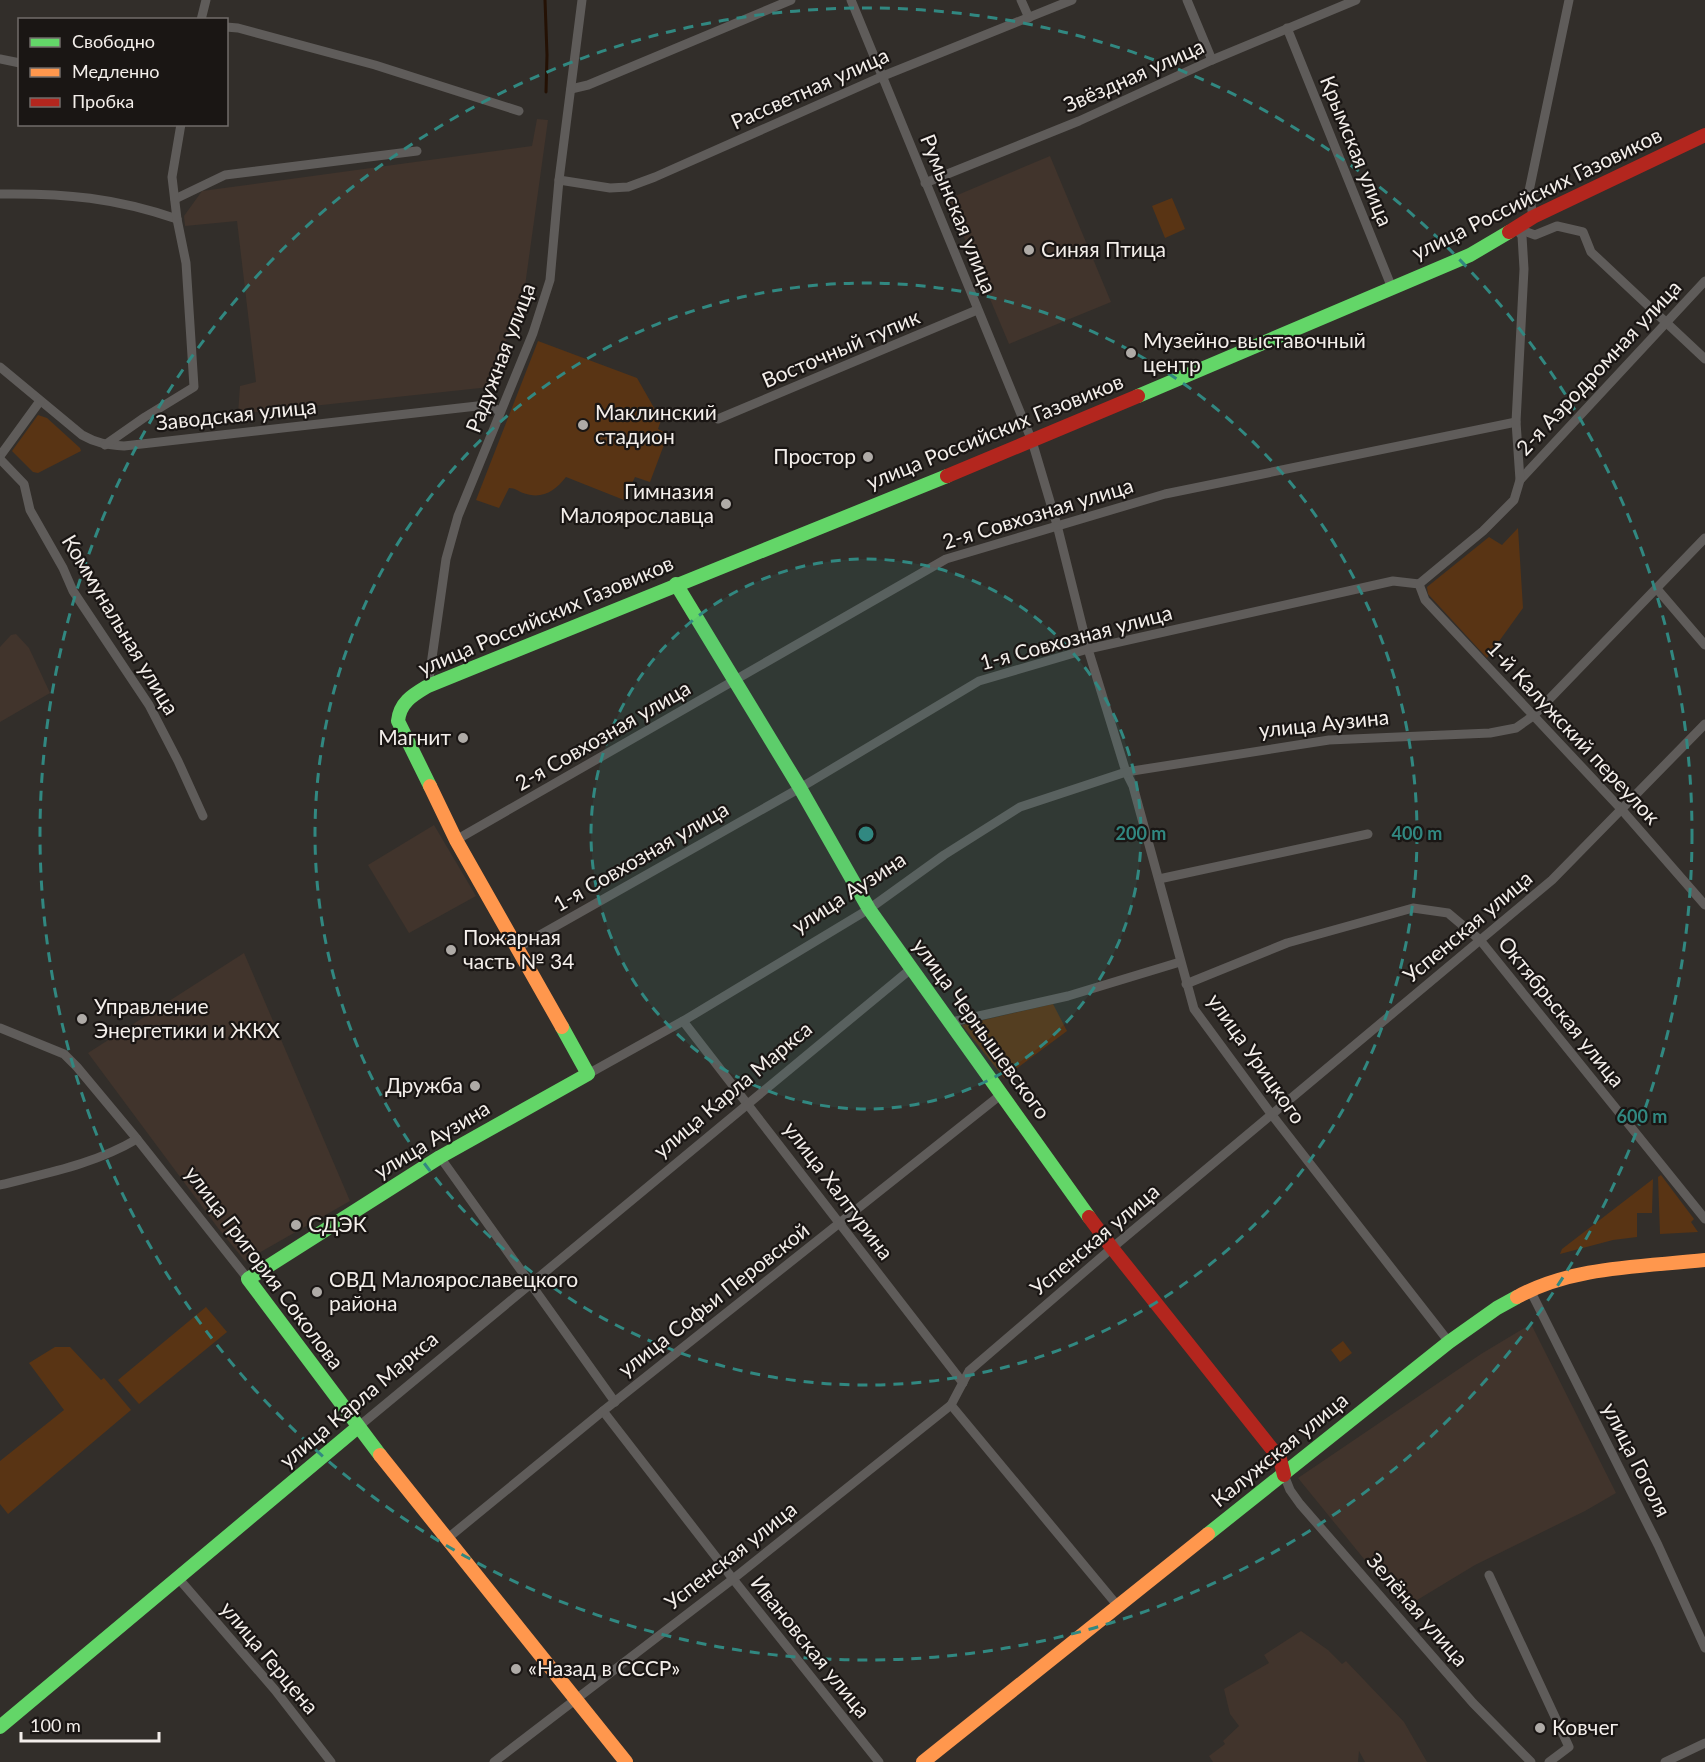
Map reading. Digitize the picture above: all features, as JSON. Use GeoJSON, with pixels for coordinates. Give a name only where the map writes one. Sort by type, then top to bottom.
{"type":"FeatureCollection","features":[{"type":"Feature","properties":{"kind":"main road","name":"улица Российских Газовиков"},"geometry":{"type":"LineString","coordinates":[[456,840],[398,721],[401,706],[428,686],[1032,441],[1470,255],[1533,217],[1705,135]]}},
{"type":"Feature","properties":{"kind":"main road","name":"улица Чернышевского"},"geometry":{"type":"LineString","coordinates":[[676,584],[800,788],[868,909],[952,1022],[1112,1248],[1280,1459],[1284,1475]]}},
{"type":"Feature","properties":{"kind":"main road"},"geometry":{"type":"LineString","coordinates":[[456,840],[588,1074]]}},
{"type":"Feature","properties":{"kind":"main road","name":"улица Аузина"},"geometry":{"type":"LineString","coordinates":[[248,1280],[440,1157],[588,1074]]}},
{"type":"Feature","properties":{"kind":"main road"},"geometry":{"type":"LineString","coordinates":[[1688,1261],[1705,1254]]}},
{"type":"Feature","properties":{"kind":"main road","name":"Калужская улица"},"geometry":{"type":"LineString","coordinates":[[922,1762],[1449,1341],[1497,1308],[1530,1290],[1585,1273],[1705,1260]]}},
{"type":"Feature","properties":{"kind":"main road","name":"улица Григория Соколова"},"geometry":{"type":"LineString","coordinates":[[248,1280],[358,1427],[626,1762]]}},
{"type":"Feature","properties":{"kind":"main road","name":"улица Карла Маркса"},"geometry":{"type":"LineString","coordinates":[[0,1727],[358,1427]]}},
{"type":"Feature","properties":{"kind":"street"},"geometry":{"type":"LineString","coordinates":[[202,18],[207,0]]}},
{"type":"Feature","properties":{"kind":"street","name":"Радужная улица"},"geometry":{"type":"LineString","coordinates":[[428,686],[446,559],[458,516],[533,333],[550,280],[559,180],[582,0]]}},
{"type":"Feature","properties":{"kind":"street"},"geometry":{"type":"LineString","coordinates":[[571,89],[588,85],[791,0]]}},
{"type":"Feature","properties":{"kind":"street","name":"Румынская улица"},"geometry":{"type":"LineString","coordinates":[[851,0],[1032,441]]}},
{"type":"Feature","properties":{"kind":"street"},"geometry":{"type":"LineString","coordinates":[[1021,0],[1029,18]]}},
{"type":"Feature","properties":{"kind":"street","name":"Рассветная улица"},"geometry":{"type":"LineString","coordinates":[[559,180],[610,188],[628,187],[883,76],[1072,0]]}},
{"type":"Feature","properties":{"kind":"street"},"geometry":{"type":"LineString","coordinates":[[1188,0],[1212,60]]}},
{"type":"Feature","properties":{"kind":"street","name":"Звёздная улица"},"geometry":{"type":"LineString","coordinates":[[925,183],[1079,121],[1212,60],[1356,0]]}},
{"type":"Feature","properties":{"kind":"street"},"geometry":{"type":"LineString","coordinates":[[1533,217],[1529,191],[1569,0]]}},
{"type":"Feature","properties":{"kind":"street"},"geometry":{"type":"LineString","coordinates":[[228,27],[238,27],[375,65],[519,111]]}},
{"type":"Feature","properties":{"kind":"street","name":"Крымская улица"},"geometry":{"type":"LineString","coordinates":[[1287,28],[1392,288]]}},
{"type":"Feature","properties":{"kind":"street"},"geometry":{"type":"LineString","coordinates":[[0,58],[18,62]]}},
{"type":"Feature","properties":{"kind":"street"},"geometry":{"type":"LineString","coordinates":[[105,445],[194,387],[186,263],[177,219],[172,177],[182,126]]}},
{"type":"Feature","properties":{"kind":"street"},"geometry":{"type":"LineString","coordinates":[[175,199],[225,175],[417,151]]}},
{"type":"Feature","properties":{"kind":"street"},"geometry":{"type":"LineString","coordinates":[[0,194],[47,193],[87,197],[139,206],[177,219]]}},
{"type":"Feature","properties":{"kind":"street"},"geometry":{"type":"LineString","coordinates":[[1516,228],[1535,235],[1557,226],[1583,232],[1590,252],[1668,322],[1705,359]]}},
{"type":"Feature","properties":{"kind":"street"},"geometry":{"type":"LineString","coordinates":[[1419,584],[1483,531],[1515,500],[1520,480],[1516,422],[1524,269],[1522,236],[1516,228]]}},
{"type":"Feature","properties":{"kind":"street","name":"2-я Аэродромная улица"},"geometry":{"type":"LineString","coordinates":[[1520,480],[1705,281]]}},
{"type":"Feature","properties":{"kind":"street","name":"Восточный тупик"},"geometry":{"type":"LineString","coordinates":[[718,419],[977,310]]}},
{"type":"Feature","properties":{"kind":"street","name":"Заводская улица"},"geometry":{"type":"LineString","coordinates":[[0,367],[82,435],[105,445],[124,446],[486,405],[500,411]]}},
{"type":"Feature","properties":{"kind":"street","name":"Коммунальная улица"},"geometry":{"type":"LineString","coordinates":[[40,401],[0,457],[24,484],[30,510],[63,568],[73,591],[149,705],[203,816]]}},
{"type":"Feature","properties":{"kind":"street","name":"2-я Совхозная улица"},"geometry":{"type":"LineString","coordinates":[[456,840],[946,559],[1165,494],[1516,422]]}},
{"type":"Feature","properties":{"kind":"street","name":"улица Урицкого"},"geometry":{"type":"LineString","coordinates":[[1032,441],[1057,525],[1088,649],[1126,772],[1133,786],[1194,1009],[1272,1115],[1449,1341]]}},
{"type":"Feature","properties":{"kind":"street","name":"улица Аузина"},"geometry":{"type":"LineString","coordinates":[[588,1074],[683,1021],[868,909],[944,855],[1020,807],[1126,772],[1329,740],[1490,733],[1516,728],[1533,716],[1705,538]]}},
{"type":"Feature","properties":{"kind":"street","name":"1-я Совхозная улица"},"geometry":{"type":"LineString","coordinates":[[517,948],[800,788],[979,681],[1088,649],[1393,581],[1419,584]]}},
{"type":"Feature","properties":{"kind":"street","name":"1-й Калужский переулок"},"geometry":{"type":"LineString","coordinates":[[1419,584],[1425,600],[1622,810],[1705,905]]}},
{"type":"Feature","properties":{"kind":"street"},"geometry":{"type":"LineString","coordinates":[[1657,589],[1705,645]]}},
{"type":"Feature","properties":{"kind":"street","name":"Успенская улица"},"geometry":{"type":"LineString","coordinates":[[494,1762],[733,1579],[951,1405],[969,1371],[1112,1248],[1552,880],[1705,724]]}},
{"type":"Feature","properties":{"kind":"street"},"geometry":{"type":"LineString","coordinates":[[1158,879],[1368,834]]}},
{"type":"Feature","properties":{"kind":"street"},"geometry":{"type":"LineString","coordinates":[[1186,984],[1287,943],[1413,908],[1448,913],[1480,940]]}},
{"type":"Feature","properties":{"kind":"street","name":"Октябрьская улица"},"geometry":{"type":"LineString","coordinates":[[1480,940],[1705,1219]]}},
{"type":"Feature","properties":{"kind":"street"},"geometry":{"type":"LineString","coordinates":[[952,1022],[1068,996],[1180,962]]}},
{"type":"Feature","properties":{"kind":"street","name":"улица Карла Маркса"},"geometry":{"type":"LineString","coordinates":[[358,1427],[912,968]]}},
{"type":"Feature","properties":{"kind":"street","name":"улица Халтурина"},"geometry":{"type":"LineString","coordinates":[[683,1021],[963,1383]]}},
{"type":"Feature","properties":{"kind":"street","name":"улица Григория Соколова"},"geometry":{"type":"LineString","coordinates":[[0,1028],[64,1054],[87,1077],[248,1280]]}},
{"type":"Feature","properties":{"kind":"street","name":"улица Софьи Перовской"},"geometry":{"type":"LineString","coordinates":[[448,1538],[603,1411],[1002,1093]]}},
{"type":"Feature","properties":{"kind":"street"},"geometry":{"type":"LineString","coordinates":[[0,1185],[89,1162],[137,1139]]}},
{"type":"Feature","properties":{"kind":"street"},"geometry":{"type":"LineString","coordinates":[[440,1157],[615,1402]]}},
{"type":"Feature","properties":{"kind":"street","name":"улица Гоголя"},"geometry":{"type":"LineString","coordinates":[[1530,1290],[1658,1545],[1705,1648]]}},
{"type":"Feature","properties":{"kind":"street"},"geometry":{"type":"LineString","coordinates":[[951,1405],[1117,1605]]}},
{"type":"Feature","properties":{"kind":"street","name":"Ивановская улица"},"geometry":{"type":"LineString","coordinates":[[603,1411],[879,1762]]}},
{"type":"Feature","properties":{"kind":"street","name":"Зелёная улица"},"geometry":{"type":"LineString","coordinates":[[1284,1475],[1290,1490],[1300,1504],[1473,1703],[1531,1762]]}},
{"type":"Feature","properties":{"kind":"street"},"geometry":{"type":"LineString","coordinates":[[1489,1575],[1569,1747],[1549,1762]]}},
{"type":"Feature","properties":{"kind":"street","name":"улица Герцена"},"geometry":{"type":"LineString","coordinates":[[179,1579],[275,1690],[331,1762]]}},
{"type":"Feature","properties":{"kind":"street"},"geometry":{"type":"LineString","coordinates":[[1665,1762],[1705,1743]]}},
{"type":"Feature","properties":{"kind":"shaded area"},"geometry":{"type":"Polygon","coordinates":[[[537,119],[548,120],[525,286],[490,387],[238,414],[240,386],[256,382],[237,221],[185,226],[184,216],[202,191],[532,146],[537,119]]]}},
{"type":"Feature","properties":{"kind":"shaded area","name":"Синяя Птица"},"geometry":{"type":"Polygon","coordinates":[[[1050,156],[1111,302],[1009,344],[948,199],[1050,156]]]}},
{"type":"Feature","properties":{"kind":"shaded area"},"geometry":{"type":"Polygon","coordinates":[[[1172,198],[1185,229],[1165,238],[1152,206],[1172,198]]]}},
{"type":"Feature","properties":{"kind":"shaded area","name":"Маклинский стадион"},"geometry":{"type":"Polygon","coordinates":[[[538,341],[637,378],[661,420],[658,429],[668,434],[650,482],[635,477],[624,500],[566,477],[553,490],[542,495],[530,495],[509,488],[499,508],[476,500],[538,341]]]}},
{"type":"Feature","properties":{"kind":"shaded area"},"geometry":{"type":"Polygon","coordinates":[[[38,415],[47,418],[81,451],[38,473],[33,472],[12,451],[38,415]]]}},
{"type":"Feature","properties":{"kind":"shaded area"},"geometry":{"type":"Polygon","coordinates":[[[1518,528],[1523,608],[1487,658],[1428,594],[1427,587],[1489,537],[1502,545],[1518,528]]]}},
{"type":"Feature","properties":{"kind":"shaded area"},"geometry":{"type":"Polygon","coordinates":[[[16,634],[29,648],[50,693],[0,722],[0,647],[11,635],[16,634]]]}},
{"type":"Feature","properties":{"kind":"shaded area"},"geometry":{"type":"Polygon","coordinates":[[[434,825],[476,896],[409,933],[368,865],[434,825]]]}},
{"type":"Feature","properties":{"kind":"shaded area"},"geometry":{"type":"Polygon","coordinates":[[[244,953],[350,1201],[245,1261],[88,1053],[244,953]]]}},
{"type":"Feature","properties":{"kind":"shaded area"},"geometry":{"type":"Polygon","coordinates":[[[1053,1004],[1067,1031],[1004,1078],[962,1025],[1053,1004]]]}},
{"type":"Feature","properties":{"kind":"shaded area"},"geometry":{"type":"Polygon","coordinates":[[[1661,1175],[1694,1219],[1691,1222],[1698,1232],[1660,1234],[1658,1177],[1661,1175]]]}},
{"type":"Feature","properties":{"kind":"shaded area"},"geometry":{"type":"Polygon","coordinates":[[[1653,1179],[1652,1213],[1637,1213],[1637,1237],[1613,1240],[1560,1254],[1562,1249],[1653,1179]]]}},
{"type":"Feature","properties":{"kind":"shaded area"},"geometry":{"type":"Polygon","coordinates":[[[206,1307],[227,1332],[139,1404],[118,1380],[206,1307]]]}},
{"type":"Feature","properties":{"kind":"shaded area"},"geometry":{"type":"Polygon","coordinates":[[[1531,1324],[1616,1493],[1585,1511],[1475,1565],[1404,1608],[1298,1478],[1481,1354],[1531,1324]]]}},
{"type":"Feature","properties":{"kind":"shaded area"},"geometry":{"type":"Polygon","coordinates":[[[1343,1341],[1352,1353],[1340,1362],[1331,1350],[1343,1341]]]}},
{"type":"Feature","properties":{"kind":"shaded area"},"geometry":{"type":"Polygon","coordinates":[[[55,1347],[70,1347],[101,1380],[104,1378],[131,1410],[8,1514],[0,1504],[0,1461],[64,1410],[29,1363],[55,1347]]]}},
{"type":"Feature","properties":{"kind":"shaded area"},"geometry":{"type":"Polygon","coordinates":[[[1301,1631],[1328,1650],[1342,1664],[1346,1661],[1404,1722],[1427,1762],[1365,1762],[1359,1751],[1358,1762],[1213,1762],[1209,1756],[1225,1744],[1223,1741],[1239,1726],[1230,1714],[1224,1689],[1269,1663],[1264,1655],[1301,1631]]]}},
{"type":"Feature","properties":{"kind":"waterway"},"geometry":{"type":"LineString","coordinates":[[545,0],[546,92]]}},
{"type":"Feature","properties":{"kind":"traffic: fast"},"geometry":{"type":"LineString","coordinates":[[1138,396],[1470,255],[1509,232]]}},
{"type":"Feature","properties":{"kind":"traffic: fast"},"geometry":{"type":"LineString","coordinates":[[430,786],[398,721],[404,704],[428,686],[947,476]]}},
{"type":"Feature","properties":{"kind":"traffic: fast"},"geometry":{"type":"LineString","coordinates":[[676,584],[800,788],[869,909],[1089,1217]]}},
{"type":"Feature","properties":{"kind":"traffic: fast"},"geometry":{"type":"LineString","coordinates":[[380,1455],[248,1279],[440,1157],[588,1074],[562,1027]]}},
{"type":"Feature","properties":{"kind":"traffic: fast"},"geometry":{"type":"LineString","coordinates":[[1208,1534],[1449,1342],[1497,1308],[1517,1297]]}},
{"type":"Feature","properties":{"kind":"traffic: fast"},"geometry":{"type":"LineString","coordinates":[[0,1727],[358,1427]]}},
{"type":"Feature","properties":{"kind":"traffic: slow"},"geometry":{"type":"LineString","coordinates":[[430,786],[456,840],[562,1027]]}},
{"type":"Feature","properties":{"kind":"traffic: slow"},"geometry":{"type":"LineString","coordinates":[[1517,1297],[1561,1279],[1584,1274],[1705,1260]]}},
{"type":"Feature","properties":{"kind":"traffic: slow"},"geometry":{"type":"LineString","coordinates":[[380,1455],[626,1762]]}},
{"type":"Feature","properties":{"kind":"traffic: slow"},"geometry":{"type":"LineString","coordinates":[[923,1762],[1208,1534]]}},
{"type":"Feature","properties":{"kind":"traffic: jam"},"geometry":{"type":"LineString","coordinates":[[1509,232],[1533,217],[1705,135]]}},
{"type":"Feature","properties":{"kind":"traffic: jam"},"geometry":{"type":"LineString","coordinates":[[947,476],[1138,396]]}},
{"type":"Feature","properties":{"kind":"traffic: jam"},"geometry":{"type":"LineString","coordinates":[[1089,1217],[1280,1459],[1284,1475]]}},
{"type":"Feature","properties":{"kind":"place","name":"Синяя Птица"},"geometry":{"type":"Point","coordinates":[1029,250]}},
{"type":"Feature","properties":{"kind":"place","name":"Музейно-выставочный центр"},"geometry":{"type":"Point","coordinates":[1131,353]}},
{"type":"Feature","properties":{"kind":"place","name":"Маклинский стадион"},"geometry":{"type":"Point","coordinates":[583,425]}},
{"type":"Feature","properties":{"kind":"place","name":"Простор"},"geometry":{"type":"Point","coordinates":[868,457]}},
{"type":"Feature","properties":{"kind":"place","name":"Гимназия Малоярославца"},"geometry":{"type":"Point","coordinates":[726,504]}},
{"type":"Feature","properties":{"kind":"place","name":"Магнит"},"geometry":{"type":"Point","coordinates":[463,738]}},
{"type":"Feature","properties":{"kind":"place","name":"Пожарная часть № 34"},"geometry":{"type":"Point","coordinates":[451,950]}},
{"type":"Feature","properties":{"kind":"place","name":"Управление Энергетики и ЖКХ"},"geometry":{"type":"Point","coordinates":[82,1019]}},
{"type":"Feature","properties":{"kind":"place","name":"Дружба"},"geometry":{"type":"Point","coordinates":[475,1086]}},
{"type":"Feature","properties":{"kind":"place","name":"СДЭК"},"geometry":{"type":"Point","coordinates":[296,1225]}},
{"type":"Feature","properties":{"kind":"place","name":"ОВД Малоярославецкого района"},"geometry":{"type":"Point","coordinates":[317,1292]}},
{"type":"Feature","properties":{"kind":"place","name":"«Назад в СССР»"},"geometry":{"type":"Point","coordinates":[516,1669]}},
{"type":"Feature","properties":{"kind":"place","name":"Ковчег"},"geometry":{"type":"Point","coordinates":[1540,1728]}}]}
